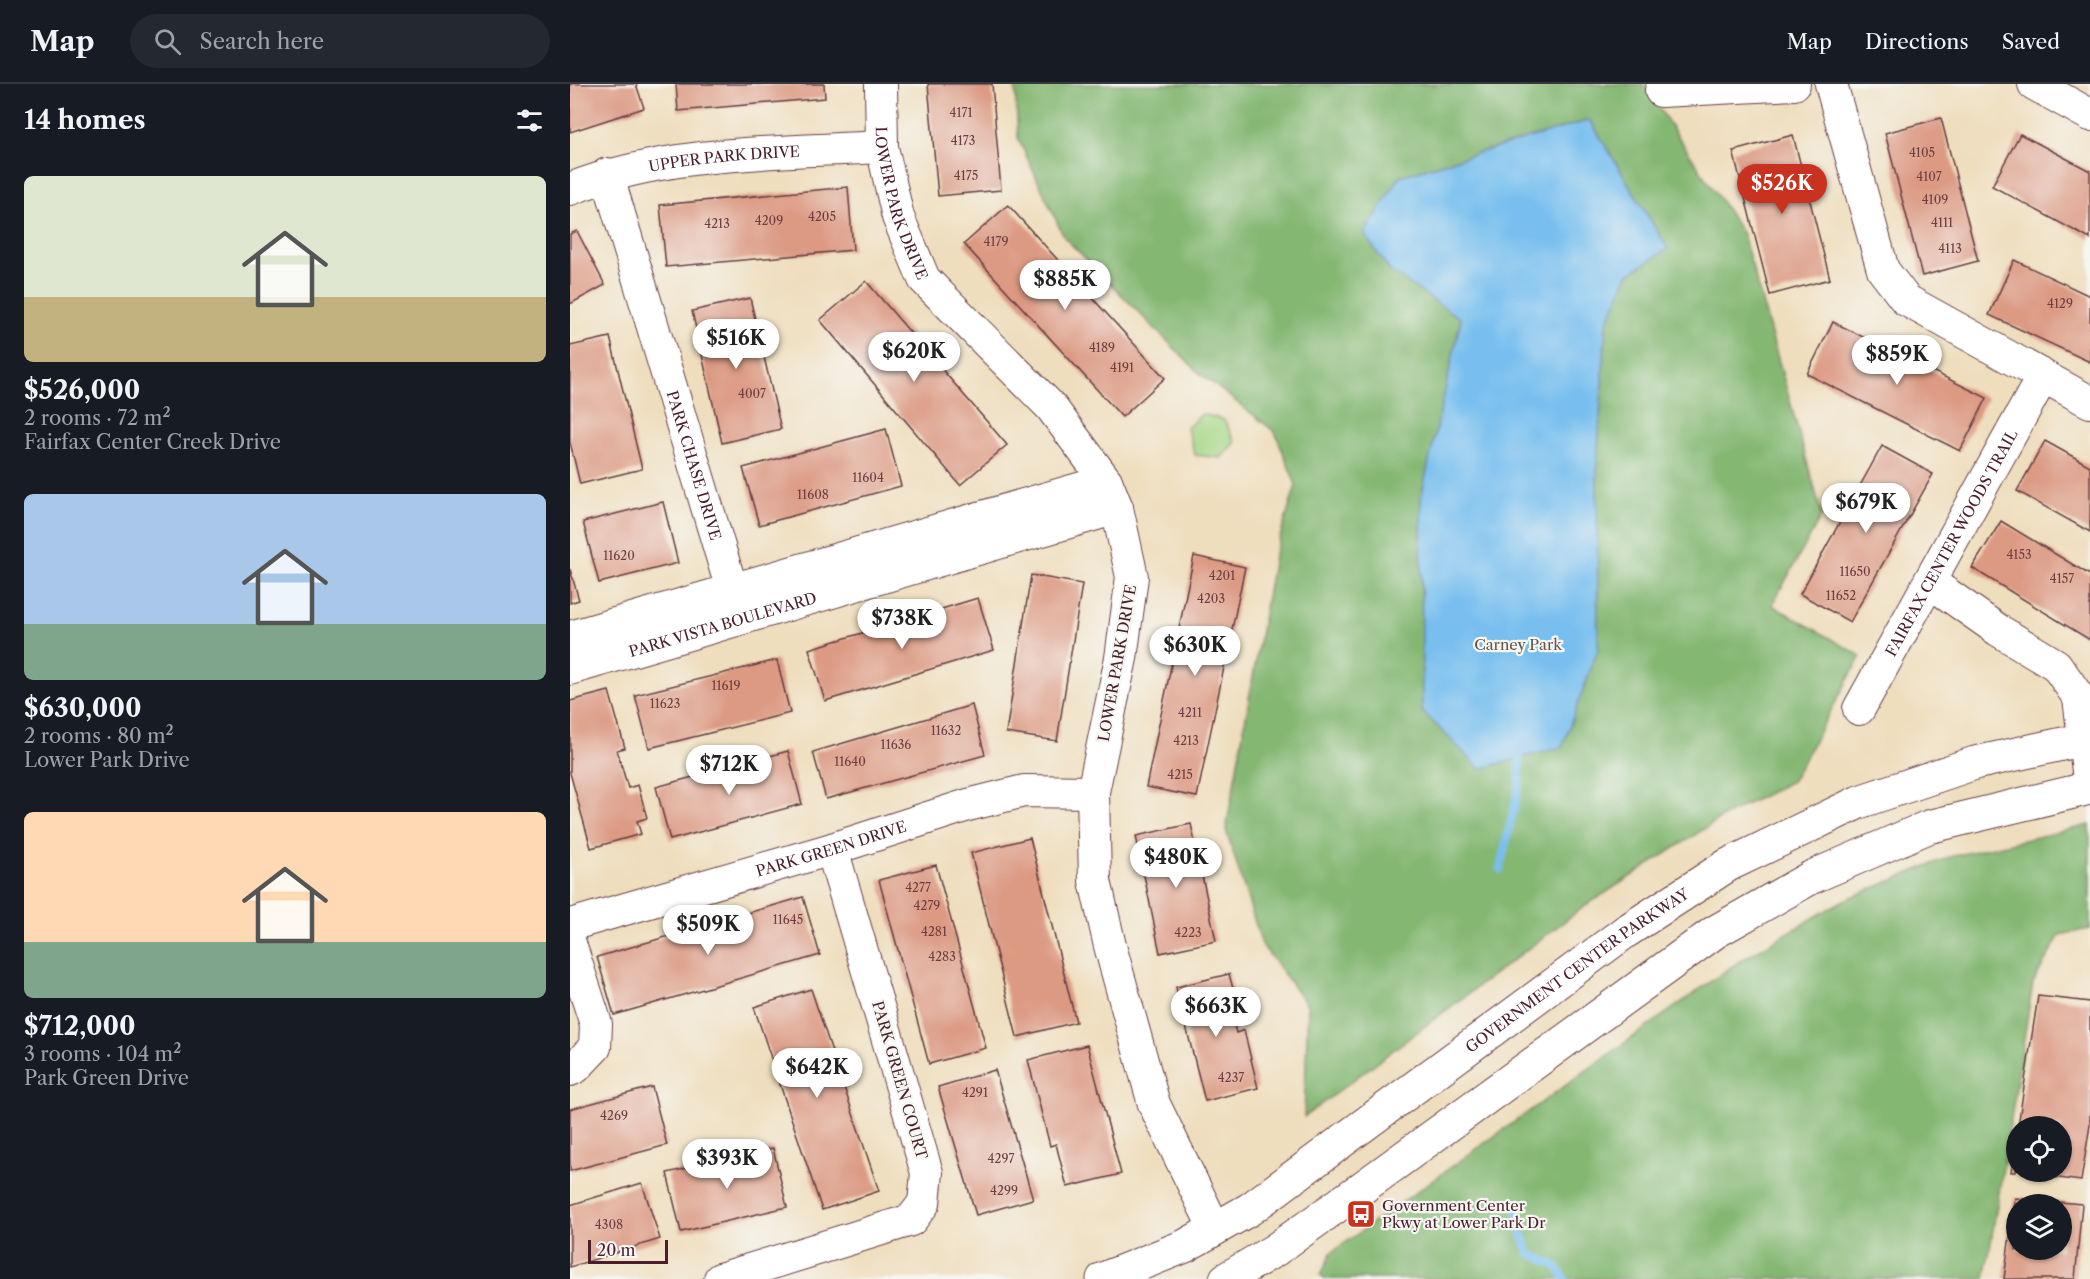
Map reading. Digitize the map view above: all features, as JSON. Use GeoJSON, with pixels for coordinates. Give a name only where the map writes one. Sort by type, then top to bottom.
{"type":"FeatureCollection","features":[{"type":"Feature","properties":{"kind":"street","name":"LOWER PARK DRIVE"},"geometry":{"type":"LineString","coordinates":[[882,84],[882,147],[898,217],[924,279],[1051,407],[1111,495],[1132,577],[1121,658],[1093,792],[1095,880],[1110,946],[1154,1104],[1215,1229]]}},
{"type":"Feature","properties":{"kind":"street"},"geometry":{"type":"LineString","coordinates":[[1661,91],[1794,84]]}},
{"type":"Feature","properties":{"kind":"street"},"geometry":{"type":"LineString","coordinates":[[1831,84],[1883,270],[1906,300],[2090,402]]}},
{"type":"Feature","properties":{"kind":"street"},"geometry":{"type":"LineString","coordinates":[[2034,84],[2090,115]]}},
{"type":"Feature","properties":{"kind":"street","name":"UPPER PARK DRIVE"},"geometry":{"type":"LineString","coordinates":[[570,189],[608,174],[684,159],[882,147]]}},
{"type":"Feature","properties":{"kind":"street","name":"PARK CHASE DRIVE"},"geometry":{"type":"LineString","coordinates":[[608,174],[737,604]]}},
{"type":"Feature","properties":{"kind":"street","name":"FAIRFAX CENTER WOODS TRAIL"},"geometry":{"type":"LineString","coordinates":[[1859,709],[2043,376]]}},
{"type":"Feature","properties":{"kind":"street","name":"PARK VISTA BOULEVARD"},"geometry":{"type":"LineString","coordinates":[[570,669],[737,604],[1111,495]]}},
{"type":"Feature","properties":{"kind":"street"},"geometry":{"type":"LineString","coordinates":[[1215,1229],[1232,1276],[1275,1250],[1500,1090],[1647,978],[1715,932],[1812,877],[1928,827],[2090,788],[2087,738],[2079,698],[2056,665],[1998,630],[1930,582]]}},
{"type":"Feature","properties":{"kind":"street","name":"PARK VISTA BOULEVARD"},"geometry":{"type":"LineString","coordinates":[[570,637],[737,604]]}},
{"type":"Feature","properties":{"kind":"street","name":"GOVERNMENT CENTER PARKWAY"},"geometry":{"type":"LineString","coordinates":[[1102,1279],[1182,1247],[1250,1209],[1625,933],[1728,865],[1859,802],[1975,763],[2087,738]]}},
{"type":"Feature","properties":{"kind":"street","name":"PARK GREEN DRIVE"},"geometry":{"type":"LineString","coordinates":[[570,925],[832,849],[968,805],[1024,791],[1093,792]]}},
{"type":"Feature","properties":{"kind":"street","name":"PARK GREEN COURT"},"geometry":{"type":"LineString","coordinates":[[720,1279],[911,1220],[924,1203],[927,1173],[832,849]]}},
{"type":"Feature","properties":{"kind":"street"},"geometry":{"type":"LineString","coordinates":[[570,944],[596,1024],[595,1047],[576,1068],[570,1070]]}},
{"type":"Feature","properties":{"kind":"green space","name":"Carney Park"},"geometry":{"type":"Polygon","coordinates":[[[1015,84],[1643,84],[1743,234],[1822,515],[1772,605],[1861,656],[1792,781],[1724,816],[1585,906],[1304,1117],[1308,1006],[1262,945],[1226,830],[1274,557],[1296,485],[1275,432],[1198,372],[1064,237],[1018,138],[1015,84]]]}},
{"type":"Feature","properties":{"kind":"green space"},"geometry":{"type":"Polygon","coordinates":[[[1202,414],[1224,420],[1235,442],[1221,458],[1195,455],[1187,428],[1202,414]]]}},
{"type":"Feature","properties":{"kind":"green space"},"geometry":{"type":"Polygon","coordinates":[[[2090,825],[2090,929],[2060,935],[2033,983],[2011,1116],[2006,1116],[2006,1150],[1985,1279],[1324,1279],[1321,1275],[1331,1253],[1738,962],[1842,901],[1949,857],[2090,825]]]}},
{"type":"Feature","properties":{"kind":"water"},"geometry":{"type":"Polygon","coordinates":[[[1590,120],[1668,249],[1628,274],[1606,325],[1597,463],[1598,649],[1562,747],[1480,769],[1422,711],[1421,497],[1461,319],[1390,271],[1364,234],[1400,176],[1590,120]]]}},
{"type":"Feature","properties":{"kind":"building"},"geometry":{"type":"Polygon","coordinates":[[[570,84],[636,84],[644,108],[570,132],[570,84]]]}},
{"type":"Feature","properties":{"kind":"building"},"geometry":{"type":"Polygon","coordinates":[[[676,84],[824,84],[825,98],[678,111],[676,84]]]}},
{"type":"Feature","properties":{"kind":"building"},"geometry":{"type":"Polygon","coordinates":[[[928,84],[992,84],[1001,190],[938,196],[928,84]]]}},
{"type":"Feature","properties":{"kind":"building"},"geometry":{"type":"Polygon","coordinates":[[[1941,118],[1978,261],[1922,276],[1885,133],[1941,118]]]}},
{"type":"Feature","properties":{"kind":"building"},"geometry":{"type":"Polygon","coordinates":[[[2020,134],[2090,171],[2090,239],[1992,186],[2020,134]]]}},
{"type":"Feature","properties":{"kind":"building"},"geometry":{"type":"Polygon","coordinates":[[[1793,135],[1830,279],[1770,295],[1733,151],[1793,135]]]}},
{"type":"Feature","properties":{"kind":"building"},"geometry":{"type":"Polygon","coordinates":[[[848,187],[853,250],[666,267],[660,205],[848,187]]]}},
{"type":"Feature","properties":{"kind":"building"},"geometry":{"type":"Polygon","coordinates":[[[1008,205],[1165,378],[1122,417],[964,244],[1008,205]]]}},
{"type":"Feature","properties":{"kind":"building"},"geometry":{"type":"Polygon","coordinates":[[[577,231],[605,285],[570,304],[570,234],[577,231]]]}},
{"type":"Feature","properties":{"kind":"building"},"geometry":{"type":"Polygon","coordinates":[[[2014,260],[2090,296],[2090,362],[1989,315],[2014,260]]]}},
{"type":"Feature","properties":{"kind":"building"},"geometry":{"type":"Polygon","coordinates":[[[866,281],[1007,445],[960,485],[820,320],[866,281]]]}},
{"type":"Feature","properties":{"kind":"building"},"geometry":{"type":"Polygon","coordinates":[[[750,298],[781,429],[722,443],[692,311],[750,298]]]}},
{"type":"Feature","properties":{"kind":"building"},"geometry":{"type":"Polygon","coordinates":[[[1833,322],[1987,398],[1960,451],[1807,374],[1833,322]]]}},
{"type":"Feature","properties":{"kind":"building"},"geometry":{"type":"Polygon","coordinates":[[[610,337],[642,469],[580,484],[570,442],[570,346],[610,337]]]}},
{"type":"Feature","properties":{"kind":"building"},"geometry":{"type":"Polygon","coordinates":[[[886,429],[901,486],[759,525],[743,468],[886,429]]]}},
{"type":"Feature","properties":{"kind":"building"},"geometry":{"type":"Polygon","coordinates":[[[2045,441],[2090,466],[2090,532],[2017,491],[2045,441]]]}},
{"type":"Feature","properties":{"kind":"building"},"geometry":{"type":"Polygon","coordinates":[[[1882,446],[1933,474],[1850,622],[1800,594],[1882,446]]]}},
{"type":"Feature","properties":{"kind":"building"},"geometry":{"type":"Polygon","coordinates":[[[663,502],[678,563],[599,583],[583,522],[663,502]]]}},
{"type":"Feature","properties":{"kind":"building"},"geometry":{"type":"Polygon","coordinates":[[[2001,521],[2090,575],[2090,640],[1972,568],[2001,521]]]}},
{"type":"Feature","properties":{"kind":"building"},"geometry":{"type":"Polygon","coordinates":[[[1194,556],[1245,567],[1197,797],[1146,787],[1194,556]]]}},
{"type":"Feature","properties":{"kind":"building"},"geometry":{"type":"Polygon","coordinates":[[[570,569],[579,600],[570,603],[570,569]]]}},
{"type":"Feature","properties":{"kind":"building"},"geometry":{"type":"Polygon","coordinates":[[[1031,575],[1082,584],[1057,741],[1006,733],[1031,575]]]}},
{"type":"Feature","properties":{"kind":"building"},"geometry":{"type":"Polygon","coordinates":[[[978,598],[994,650],[825,701],[809,649],[978,598]]]}},
{"type":"Feature","properties":{"kind":"building"},"geometry":{"type":"Polygon","coordinates":[[[777,660],[790,713],[649,748],[635,695],[777,660]]]}},
{"type":"Feature","properties":{"kind":"building"},"geometry":{"type":"Polygon","coordinates":[[[609,691],[625,748],[617,750],[628,788],[638,785],[647,818],[637,821],[641,834],[591,848],[570,773],[570,701],[609,691]]]}},
{"type":"Feature","properties":{"kind":"building"},"geometry":{"type":"Polygon","coordinates":[[[972,705],[985,755],[826,799],[813,752],[972,705]]]}},
{"type":"Feature","properties":{"kind":"building"},"geometry":{"type":"Polygon","coordinates":[[[788,751],[802,804],[670,840],[656,787],[788,751]]]}},
{"type":"Feature","properties":{"kind":"building"},"geometry":{"type":"Polygon","coordinates":[[[1191,824],[1216,941],[1160,953],[1136,836],[1191,824]]]}},
{"type":"Feature","properties":{"kind":"building"},"geometry":{"type":"Polygon","coordinates":[[[1030,838],[1076,1022],[1017,1037],[971,853],[1030,838]]]}},
{"type":"Feature","properties":{"kind":"building"},"geometry":{"type":"Polygon","coordinates":[[[936,865],[986,1048],[929,1064],[879,880],[936,865]]]}},
{"type":"Feature","properties":{"kind":"building"},"geometry":{"type":"Polygon","coordinates":[[[803,897],[820,955],[614,1015],[597,957],[803,897]]]}},
{"type":"Feature","properties":{"kind":"building"},"geometry":{"type":"Polygon","coordinates":[[[1229,974],[1237,1003],[1229,1005],[1236,1033],[1244,1030],[1258,1088],[1205,1101],[1176,987],[1229,974]]]}},
{"type":"Feature","properties":{"kind":"building"},"geometry":{"type":"Polygon","coordinates":[[[811,989],[879,1191],[822,1210],[754,1007],[811,989]]]}},
{"type":"Feature","properties":{"kind":"building"},"geometry":{"type":"Polygon","coordinates":[[[2038,996],[2090,1002],[2090,1125],[2081,1181],[2072,1180],[2072,1116],[2020,1116],[2038,996]]]}},
{"type":"Feature","properties":{"kind":"building"},"geometry":{"type":"Polygon","coordinates":[[[1087,1045],[1121,1174],[1067,1187],[1056,1144],[1050,1146],[1028,1060],[1087,1045]]]}},
{"type":"Feature","properties":{"kind":"building"},"geometry":{"type":"Polygon","coordinates":[[[995,1070],[1033,1199],[976,1215],[938,1087],[995,1070]]]}},
{"type":"Feature","properties":{"kind":"building"},"geometry":{"type":"Polygon","coordinates":[[[652,1087],[667,1145],[570,1171],[570,1109],[652,1087]]]}},
{"type":"Feature","properties":{"kind":"building"},"geometry":{"type":"Polygon","coordinates":[[[773,1148],[787,1207],[681,1232],[667,1173],[773,1148]]]}},
{"type":"Feature","properties":{"kind":"building"},"geometry":{"type":"Polygon","coordinates":[[[642,1183],[660,1239],[570,1267],[570,1205],[642,1183]]]}},
{"type":"Feature","properties":{"kind":"building"},"geometry":{"type":"Polygon","coordinates":[[[2072,1203],[2082,1204],[2075,1279],[2004,1279],[2007,1260],[2072,1260],[2072,1203]]]}},
{"type":"Feature","properties":{"kind":"waterway"},"geometry":{"type":"LineString","coordinates":[[1500,869],[1520,781],[1519,749]]}},
{"type":"Feature","properties":{"kind":"waterway"},"geometry":{"type":"LineString","coordinates":[[1515,1204],[1521,1232],[1529,1253],[1556,1266],[1565,1279]]}},
{"type":"Feature","properties":{"kind":"place","name":"Government Center Pkwy at Lower Park Dr"},"geometry":{"type":"Point","coordinates":[1361,1214]}}]}
